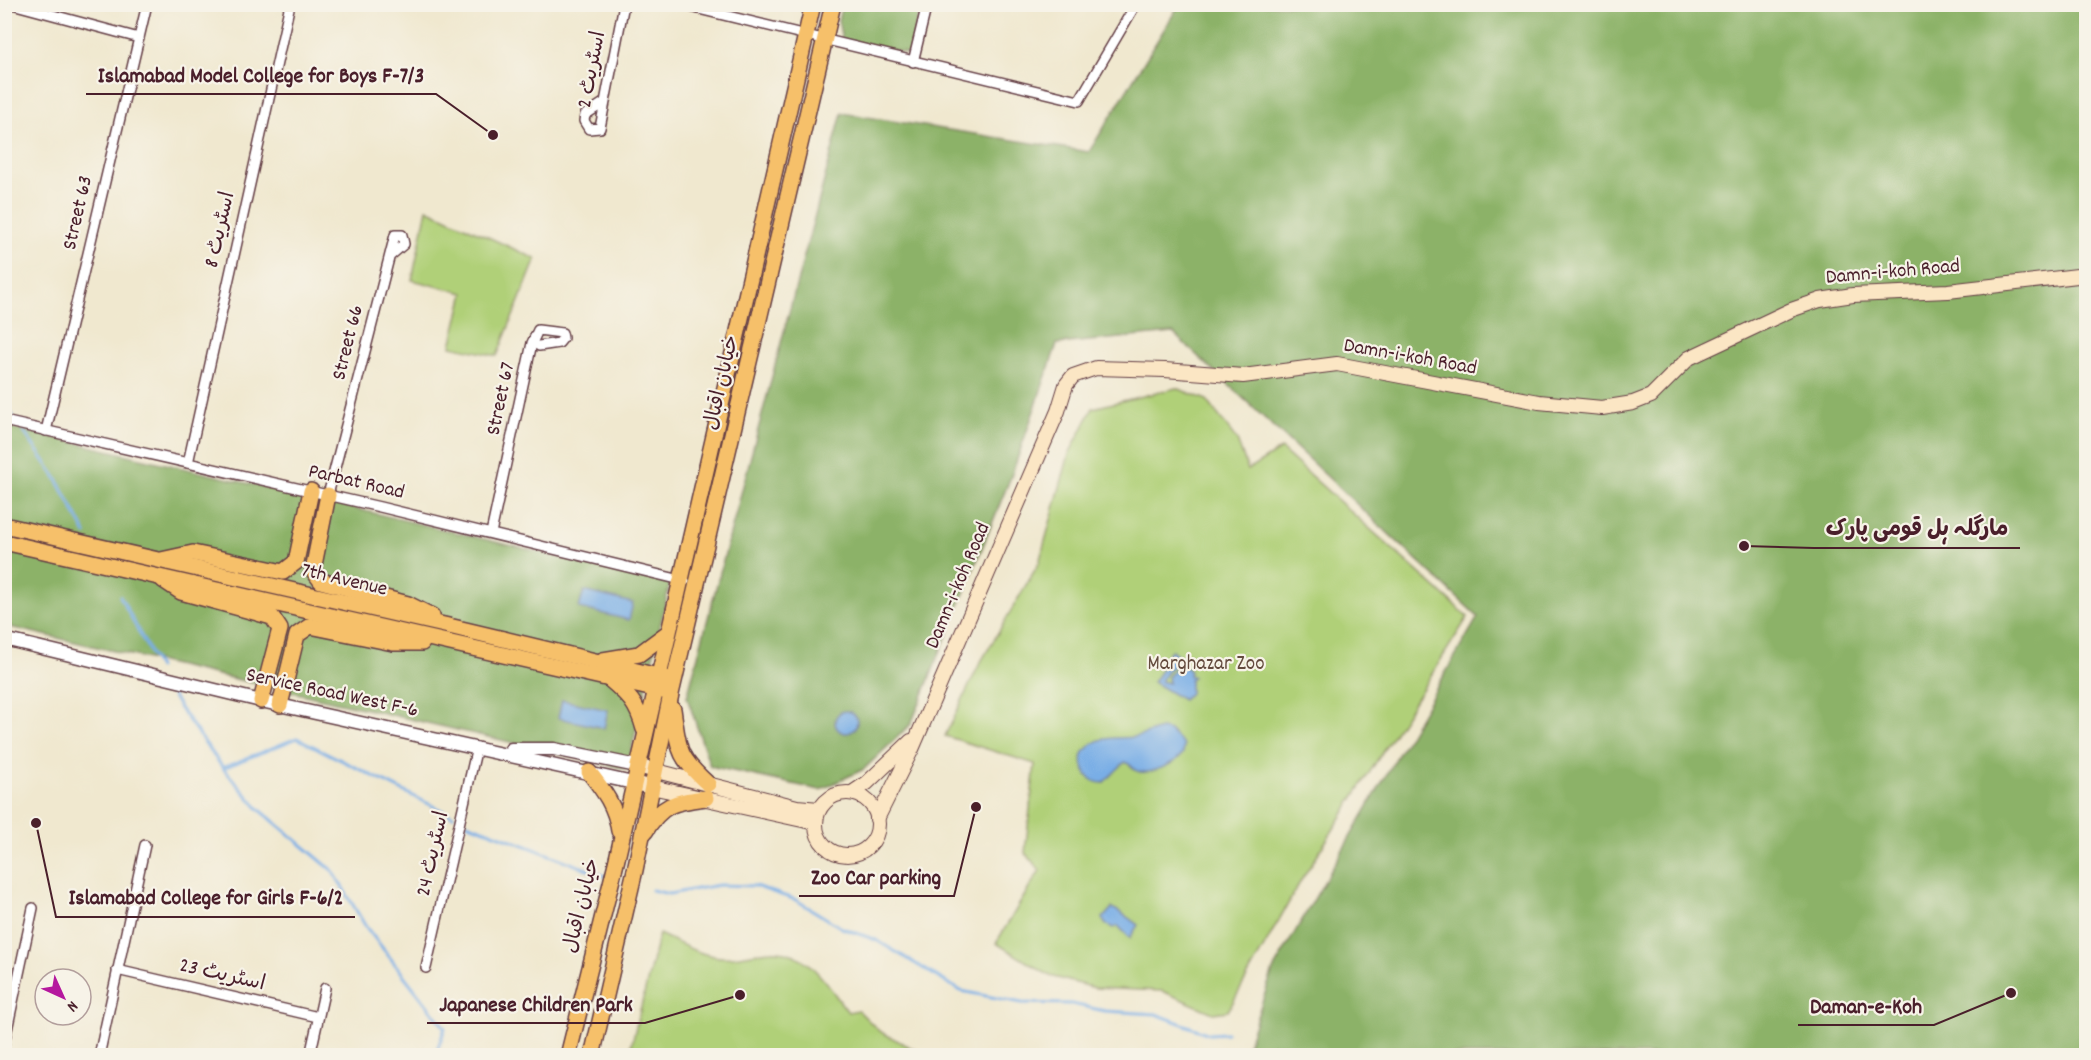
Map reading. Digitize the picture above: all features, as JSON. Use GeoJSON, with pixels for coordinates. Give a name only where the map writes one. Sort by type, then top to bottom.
{"type":"FeatureCollection","features":[{"type":"Feature","properties":{"kind":"main road","name":"خیابان اقبال"},"geometry":{"type":"LineString","coordinates":[[568,1056],[621,840],[644,729],[813,4]]}},
{"type":"Feature","properties":{"kind":"main road","name":"خیابان اقبال"},"geometry":{"type":"LineString","coordinates":[[592,1056],[635,870],[650,787],[833,4]]}},
{"type":"Feature","properties":{"kind":"main road","name":"Damn-i-koh Road"},"geometry":{"type":"LineString","coordinates":[[877,819],[1058,411],[1066,385],[1073,376],[1082,371],[1113,367],[1243,376],[1310,366],[1347,365],[1539,402],[1602,408],[1651,396],[1689,358],[1791,310],[1820,300],[1948,291],[2086,275]]}},
{"type":"Feature","properties":{"kind":"main road"},"geometry":{"type":"LineString","coordinates":[[261,701],[280,629],[272,617],[182,592],[157,568],[193,552],[283,572],[296,562],[311,491]]}},
{"type":"Feature","properties":{"kind":"main road"},"geometry":{"type":"LineString","coordinates":[[328,495],[313,570],[321,581],[408,604],[453,627]]}},
{"type":"Feature","properties":{"kind":"main road","name":"7th Avenue"},"geometry":{"type":"LineString","coordinates":[[4,525],[157,568],[452,643],[606,677],[656,683]]}},
{"type":"Feature","properties":{"kind":"main road","name":"7th Avenue"},"geometry":{"type":"LineString","coordinates":[[4,542],[157,568],[453,627],[594,661],[673,687]]}},
{"type":"Feature","properties":{"kind":"main road"},"geometry":{"type":"LineString","coordinates":[[280,705],[297,635],[310,626],[393,643],[452,643]]}},
{"type":"Feature","properties":{"kind":"main road"},"geometry":{"type":"LineString","coordinates":[[594,661],[639,654],[666,634]]}},
{"type":"Feature","properties":{"kind":"main road"},"geometry":{"type":"LineString","coordinates":[[606,677],[632,699],[638,708],[644,729]]}},
{"type":"Feature","properties":{"kind":"main road"},"geometry":{"type":"LineString","coordinates":[[673,687],[679,750],[687,766],[707,791]]}},
{"type":"Feature","properties":{"kind":"main road"},"geometry":{"type":"LineString","coordinates":[[852,793],[868,802],[877,819],[876,831],[871,843],[861,851],[850,854],[830,850],[817,834],[816,823],[819,809],[833,796],[852,793],[867,783],[916,735]]}},
{"type":"Feature","properties":{"kind":"main road"},"geometry":{"type":"LineString","coordinates":[[637,766],[654,770],[707,791],[816,823]]}},
{"type":"Feature","properties":{"kind":"main road"},"geometry":{"type":"LineString","coordinates":[[589,772],[607,795],[617,815],[621,840]]}},
{"type":"Feature","properties":{"kind":"main road","name":"Service Road West F-6"},"geometry":{"type":"LineString","coordinates":[[633,783],[650,787]]}},
{"type":"Feature","properties":{"kind":"main road"},"geometry":{"type":"LineString","coordinates":[[650,787],[707,791],[819,809]]}},
{"type":"Feature","properties":{"kind":"main road"},"geometry":{"type":"LineString","coordinates":[[641,840],[656,815],[668,806],[707,791]]}},
{"type":"Feature","properties":{"kind":"street"},"geometry":{"type":"LineString","coordinates":[[12,4],[139,38]]}},
{"type":"Feature","properties":{"kind":"street","name":"Street 63"},"geometry":{"type":"LineString","coordinates":[[46,431],[147,4]]}},
{"type":"Feature","properties":{"kind":"street","name":"اسٹریٹ 8"},"geometry":{"type":"LineString","coordinates":[[188,463],[290,4]]}},
{"type":"Feature","properties":{"kind":"street","name":"اسٹریٹ 2"},"geometry":{"type":"LineString","coordinates":[[604,102],[585,115],[584,121],[589,129],[600,128],[624,4]]}},
{"type":"Feature","properties":{"kind":"street"},"geometry":{"type":"LineString","coordinates":[[678,4],[1079,101],[1136,4]]}},
{"type":"Feature","properties":{"kind":"street"},"geometry":{"type":"LineString","coordinates":[[913,62],[927,4]]}},
{"type":"Feature","properties":{"kind":"street","name":"Street 66"},"geometry":{"type":"LineString","coordinates":[[328,495],[395,235],[402,235],[404,244],[390,256]]}},
{"type":"Feature","properties":{"kind":"street","name":"Street 67"},"geometry":{"type":"LineString","coordinates":[[491,533],[532,343],[538,330],[562,333],[563,338],[559,344],[539,346]]}},
{"type":"Feature","properties":{"kind":"street","name":"Parbat Road"},"geometry":{"type":"LineString","coordinates":[[4,421],[491,533],[679,579],[698,586]]}},
{"type":"Feature","properties":{"kind":"street","name":"Service Road West F-6"},"geometry":{"type":"LineString","coordinates":[[4,639],[261,701],[633,783]]}},
{"type":"Feature","properties":{"kind":"street"},"geometry":{"type":"LineString","coordinates":[[477,747],[554,749],[637,766]]}},
{"type":"Feature","properties":{"kind":"street","name":"اسٹریٹ 24"},"geometry":{"type":"LineString","coordinates":[[426,968],[477,747]]}},
{"type":"Feature","properties":{"kind":"street"},"geometry":{"type":"LineString","coordinates":[[99,1056],[145,845]]}},
{"type":"Feature","properties":{"kind":"street"},"geometry":{"type":"LineString","coordinates":[[4,1044],[33,908]]}},
{"type":"Feature","properties":{"kind":"street","name":"اسٹریٹ 23"},"geometry":{"type":"LineString","coordinates":[[117,970],[318,1017]]}},
{"type":"Feature","properties":{"kind":"street"},"geometry":{"type":"LineString","coordinates":[[310,1056],[325,988]]}},
{"type":"Feature","properties":{"kind":"green space"},"geometry":{"type":"Polygon","coordinates":[[[842,5],[921,5],[909,54],[842,40],[838,20],[842,5]]]}},
{"type":"Feature","properties":{"kind":"green space"},"geometry":{"type":"Polygon","coordinates":[[[1179,5],[2086,5],[2086,1055],[1244,1055],[1273,970],[1478,617],[1173,333],[1057,344],[1012,474],[911,724],[864,769],[820,790],[710,766],[687,697],[842,113],[1089,152],[1179,5]]]}},
{"type":"Feature","properties":{"kind":"green space"},"geometry":{"type":"Polygon","coordinates":[[[427,209],[536,259],[497,356],[451,346],[464,293],[412,280],[427,209]]]}},
{"type":"Feature","properties":{"kind":"green space","name":"Marghazar Zoo"},"geometry":{"type":"Polygon","coordinates":[[[1176,388],[1207,400],[1237,440],[1248,470],[1281,449],[1468,617],[1302,879],[1228,1011],[1213,1013],[1162,991],[1095,988],[1050,976],[996,943],[1040,870],[1025,853],[1035,764],[945,736],[979,665],[1039,563],[1069,454],[1093,408],[1176,388]]]}},
{"type":"Feature","properties":{"kind":"green space"},"geometry":{"type":"Polygon","coordinates":[[[5,426],[670,583],[627,769],[5,626],[5,426]]]}},
{"type":"Feature","properties":{"kind":"green space"},"geometry":{"type":"Polygon","coordinates":[[[659,934],[712,956],[732,957],[771,951],[796,956],[816,971],[848,1012],[858,1010],[879,1031],[925,1055],[629,1055],[659,934]]]}},
{"type":"Feature","properties":{"kind":"water"},"geometry":{"type":"Polygon","coordinates":[[[584,591],[633,603],[629,620],[579,608],[584,591]]]}},
{"type":"Feature","properties":{"kind":"water"},"geometry":{"type":"Polygon","coordinates":[[[1172,650],[1182,660],[1168,670],[1161,681],[1169,683],[1168,677],[1177,667],[1187,667],[1190,671],[1189,675],[1193,677],[1190,680],[1190,693],[1183,700],[1153,682],[1167,662],[1168,653],[1172,650]]]}},
{"type":"Feature","properties":{"kind":"water"},"geometry":{"type":"Polygon","coordinates":[[[562,700],[608,710],[604,728],[558,718],[562,700]]]}},
{"type":"Feature","properties":{"kind":"water"},"geometry":{"type":"Polygon","coordinates":[[[846,711],[854,714],[857,722],[854,730],[846,733],[838,730],[835,722],[838,714],[846,711]]]}},
{"type":"Feature","properties":{"kind":"water"},"geometry":{"type":"Polygon","coordinates":[[[1161,729],[1170,731],[1184,745],[1180,757],[1169,764],[1142,772],[1125,762],[1103,783],[1093,780],[1086,773],[1083,754],[1093,743],[1099,740],[1138,736],[1161,729]]]}},
{"type":"Feature","properties":{"kind":"water"},"geometry":{"type":"Polygon","coordinates":[[[1112,908],[1138,925],[1130,938],[1118,926],[1113,928],[1105,924],[1103,918],[1112,908]]]}},
{"type":"Feature","properties":{"kind":"waterway"},"geometry":{"type":"LineString","coordinates":[[4,405],[13,416]]}},
{"type":"Feature","properties":{"kind":"waterway"},"geometry":{"type":"LineString","coordinates":[[24,432],[57,479],[86,534]]}},
{"type":"Feature","properties":{"kind":"waterway"},"geometry":{"type":"LineString","coordinates":[[120,596],[158,668]]}},
{"type":"Feature","properties":{"kind":"waterway"},"geometry":{"type":"LineString","coordinates":[[167,686],[179,707],[223,768],[297,738],[453,816]]}},
{"type":"Feature","properties":{"kind":"waterway"},"geometry":{"type":"LineString","coordinates":[[223,768],[259,809],[333,871],[366,927],[445,1028],[435,1056]]}},
{"type":"Feature","properties":{"kind":"waterway"},"geometry":{"type":"LineString","coordinates":[[467,823],[607,877]]}},
{"type":"Feature","properties":{"kind":"waterway"},"geometry":{"type":"LineString","coordinates":[[652,890],[669,894],[719,885],[755,886],[796,900],[842,928],[876,940],[961,991],[1022,1003],[1072,1004],[1105,1011],[1156,1014],[1209,1034],[1227,1033]]}},
{"type":"Feature","properties":{"kind":"place","name":"Islamabad Model College for Boys F-7/3"},"geometry":{"type":"Point","coordinates":[493,135]}},
{"type":"Feature","properties":{"kind":"place","name":"مارگلہ ہل قومی پارک"},"geometry":{"type":"Point","coordinates":[1744,546]}},
{"type":"Feature","properties":{"kind":"place","name":"Zoo Car parking"},"geometry":{"type":"Point","coordinates":[976,807]}},
{"type":"Feature","properties":{"kind":"place","name":"Islamabad College for Girls F-6/2"},"geometry":{"type":"Point","coordinates":[36,823]}},
{"type":"Feature","properties":{"kind":"place","name":"Daman-e-Koh"},"geometry":{"type":"Point","coordinates":[2011,993]}},
{"type":"Feature","properties":{"kind":"place","name":"Japanese Children Park"},"geometry":{"type":"Point","coordinates":[740,995]}}]}
